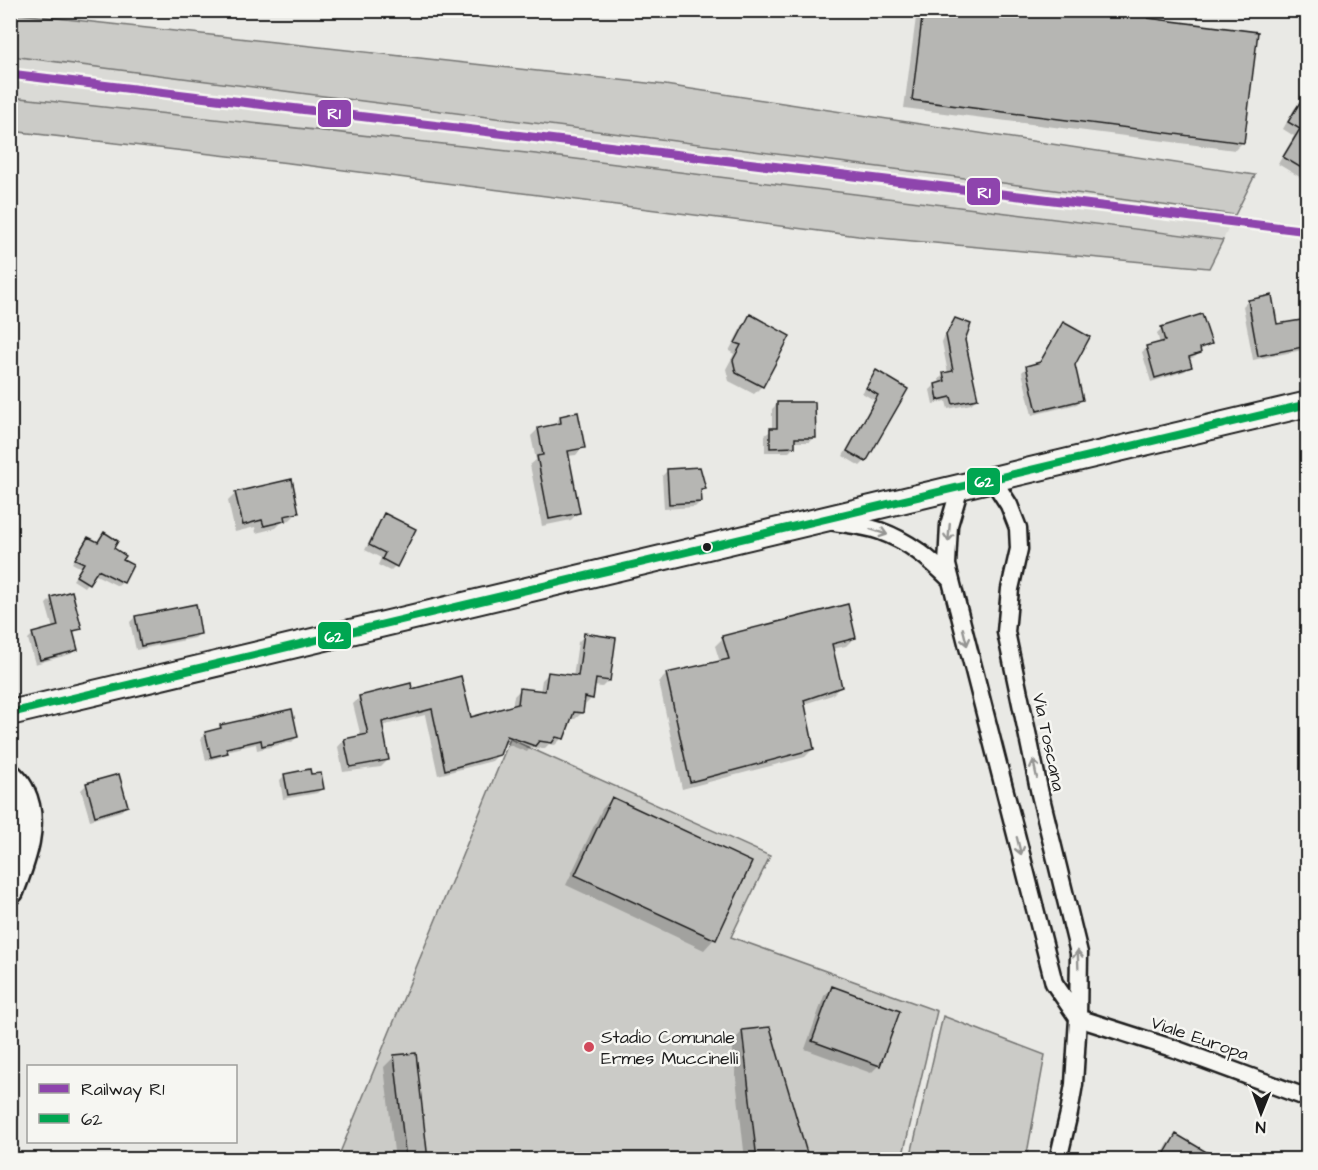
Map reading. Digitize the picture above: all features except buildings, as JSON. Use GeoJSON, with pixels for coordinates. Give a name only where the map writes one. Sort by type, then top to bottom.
{"type":"FeatureCollection","features":[{"type":"Feature","properties":{"kind":"main road"},"geometry":{"type":"LineString","coordinates":[[10,777],[22,794],[27,816],[24,854],[10,890]]}},
{"type":"Feature","properties":{"kind":"street"},"geometry":{"type":"LineString","coordinates":[[10,713],[1308,404]]}},
{"type":"Feature","properties":{"kind":"street","name":"Via Toscana"},"geometry":{"type":"LineString","coordinates":[[993,480],[1009,505],[1018,528],[1019,549],[1010,589],[1006,632],[1040,794],[1079,953],[1074,1084],[1058,1160]]}},
{"type":"Feature","properties":{"kind":"street"},"geometry":{"type":"LineString","coordinates":[[960,487],[950,525],[947,565],[1054,982],[1078,1018]]}},
{"type":"Feature","properties":{"kind":"street"},"geometry":{"type":"LineString","coordinates":[[822,520],[878,530],[909,544],[930,559],[951,580]]}},
{"type":"Feature","properties":{"kind":"street","name":"Viale Europa"},"geometry":{"type":"LineString","coordinates":[[1078,1018],[1175,1049],[1308,1098]]}},
{"type":"Feature","properties":{"kind":"shaded area"},"geometry":{"type":"Polygon","coordinates":[[[11,13],[665,85],[1255,175],[1235,215],[996,182],[11,56],[11,13]]]}},
{"type":"Feature","properties":{"kind":"shaded area"},"geometry":{"type":"Polygon","coordinates":[[[11,56],[996,182],[1235,215],[1223,240],[536,154],[11,97],[11,56]]]}},
{"type":"Feature","properties":{"kind":"shaded area"},"geometry":{"type":"Polygon","coordinates":[[[11,97],[536,154],[1223,240],[1209,268],[858,236],[289,163],[11,131],[11,97]]]}},
{"type":"Feature","properties":{"kind":"shaded area"},"geometry":{"type":"Polygon","coordinates":[[[510,739],[770,856],[731,937],[937,1011],[902,1159],[337,1160],[510,739]]]}},
{"type":"Feature","properties":{"kind":"shaded area"},"geometry":{"type":"Polygon","coordinates":[[[943,1016],[1045,1055],[1026,1159],[910,1159],[943,1016]]]}},
{"type":"Feature","properties":{"kind":"rail line","name":"R1"},"geometry":{"type":"LineString","coordinates":[[10,74],[1308,231]]}},
{"type":"Feature","properties":{"kind":"transit line","name":"62"},"geometry":{"type":"LineString","coordinates":[[10,713],[1308,404]]}},
{"type":"Feature","properties":{"kind":"place","name":"Stadio Comunale Ermes Muccinelli"},"geometry":{"type":"Point","coordinates":[589,1047]}}]}
